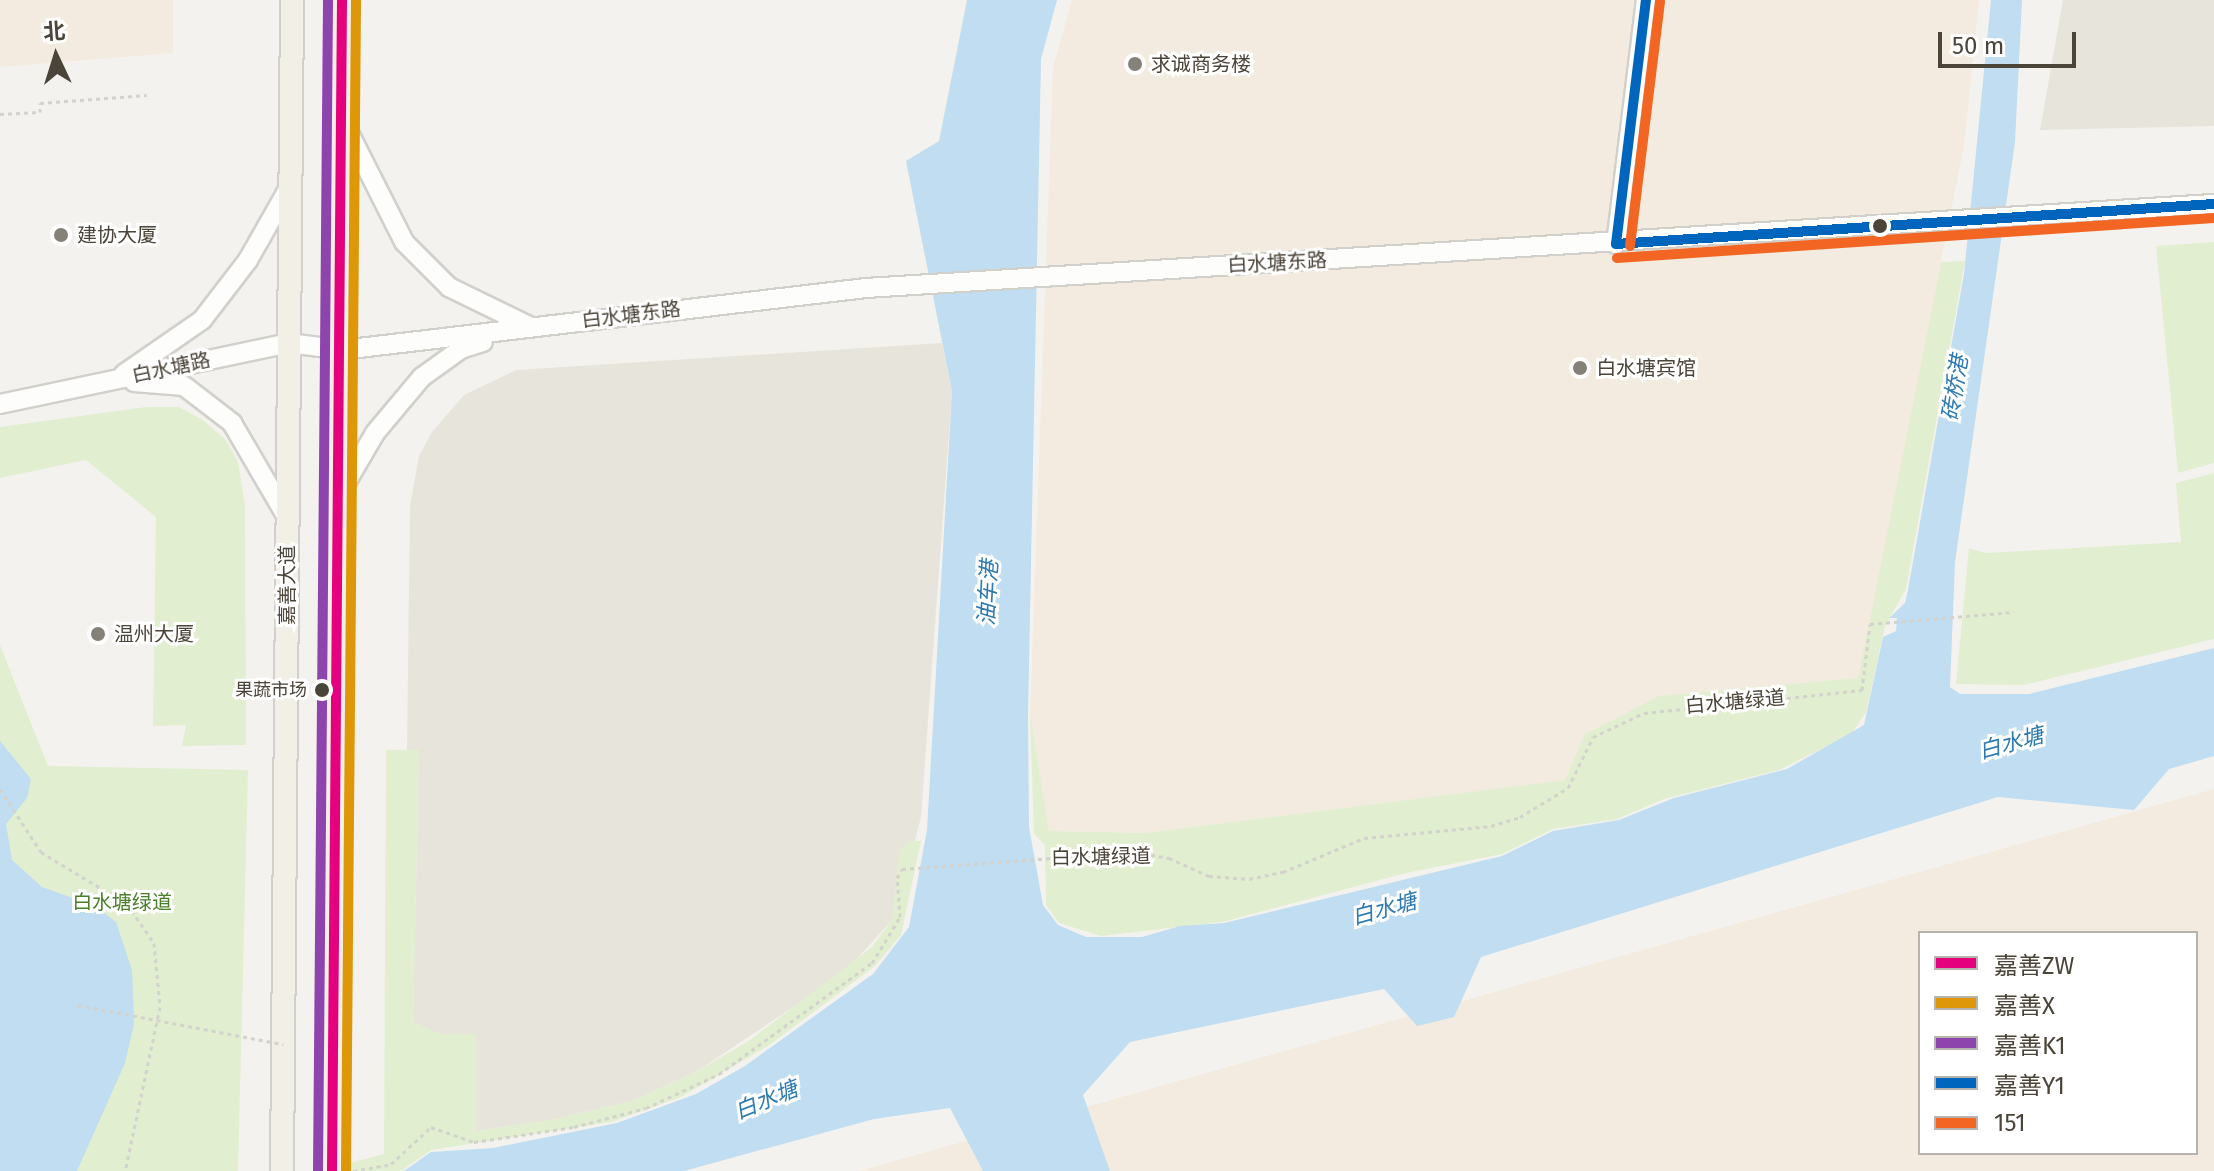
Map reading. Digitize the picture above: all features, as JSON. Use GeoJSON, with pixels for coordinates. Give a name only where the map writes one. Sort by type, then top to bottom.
{"type":"FeatureCollection","features":[{"type":"Feature","properties":{"kind":"main road","name":"嘉善大道"},"geometry":{"type":"LineString","coordinates":[[282,1171],[292,0]]}},
{"type":"Feature","properties":{"kind":"main road"},"geometry":{"type":"LineString","coordinates":[[332,1171],[342,350],[342,0]]}},
{"type":"Feature","properties":{"kind":"street"},"geometry":{"type":"LineString","coordinates":[[1616,244],[1646,0]]}},
{"type":"Feature","properties":{"kind":"street"},"geometry":{"type":"LineString","coordinates":[[342,119],[404,242],[449,287],[531,327]]}},
{"type":"Feature","properties":{"kind":"street"},"geometry":{"type":"LineString","coordinates":[[115,380],[202,320],[248,260],[290,186]]}},
{"type":"Feature","properties":{"kind":"street","name":"白水塘东路"},"geometry":{"type":"LineString","coordinates":[[342,350],[866,288],[1616,244],[2214,204]]}},
{"type":"Feature","properties":{"kind":"street"},"geometry":{"type":"LineString","coordinates":[[340,493],[375,433],[422,377],[461,349],[531,327]]}},
{"type":"Feature","properties":{"kind":"street","name":"白水塘路"},"geometry":{"type":"LineString","coordinates":[[0,404],[289,343],[342,350]]}},
{"type":"Feature","properties":{"kind":"street"},"geometry":{"type":"LineString","coordinates":[[115,380],[184,386],[232,423],[287,517]]}},
{"type":"Feature","properties":{"kind":"path"},"geometry":{"type":"LineString","coordinates":[[0,114],[40,112],[40,103],[147,95]]}},
{"type":"Feature","properties":{"kind":"path","name":"白水塘绿道"},"geometry":{"type":"LineString","coordinates":[[353,1171],[391,1164],[431,1127],[474,1142],[500,1140],[619,1117],[690,1090],[756,1050],[872,963],[895,930],[902,869],[1135,852],[1169,858],[1220,878],[1267,877],[1364,838],[1506,823],[1568,788],[1593,737],[1614,725],[1674,707],[1862,690],[1870,645],[1870,624],[2014,612]]}},
{"type":"Feature","properties":{"kind":"path"},"geometry":{"type":"LineString","coordinates":[[0,789],[19,820],[57,864],[127,904],[154,943],[160,1007],[125,1171]]}},
{"type":"Feature","properties":{"kind":"path"},"geometry":{"type":"LineString","coordinates":[[78,1005],[283,1044]]}},
{"type":"Feature","properties":{"kind":"shaded area"},"geometry":{"type":"Polygon","coordinates":[[[0,0],[173,0],[173,53],[0,67],[0,0]]]}},
{"type":"Feature","properties":{"kind":"shaded area"},"geometry":{"type":"Polygon","coordinates":[[[1072,0],[1979,0],[1964,146],[1858,678],[1659,696],[1585,734],[1565,780],[1145,833],[1049,831],[1030,714],[1053,67],[1072,0]]]}},
{"type":"Feature","properties":{"kind":"shaded area"},"geometry":{"type":"Polygon","coordinates":[[[2063,0],[2214,0],[2214,126],[2040,130],[2063,0]]]}},
{"type":"Feature","properties":{"kind":"shaded area"},"geometry":{"type":"Polygon","coordinates":[[[942,343],[952,391],[921,817],[915,841],[909,841],[892,920],[844,973],[696,1072],[632,1101],[551,1120],[476,1131],[441,1035],[413,1022],[419,751],[407,750],[410,506],[419,456],[432,432],[464,395],[516,370],[942,343]]]}},
{"type":"Feature","properties":{"kind":"shaded area"},"geometry":{"type":"Polygon","coordinates":[[[2214,789],[2214,1171],[859,1171],[2214,789]]]}},
{"type":"Feature","properties":{"kind":"green space"},"geometry":{"type":"Polygon","coordinates":[[[2214,242],[2214,463],[2178,473],[2156,246],[2214,242]]]}},
{"type":"Feature","properties":{"kind":"green space"},"geometry":{"type":"Polygon","coordinates":[[[1965,261],[1906,589],[1885,626],[1866,712],[1851,734],[1779,770],[1664,799],[1617,819],[1553,829],[1502,854],[1406,873],[1222,922],[1101,936],[1059,923],[1046,905],[1045,845],[1034,834],[1030,714],[1049,831],[1145,833],[1565,780],[1585,734],[1659,696],[1858,678],[1941,262],[1965,261]]]}},
{"type":"Feature","properties":{"kind":"green space"},"geometry":{"type":"Polygon","coordinates":[[[146,407],[179,407],[203,420],[226,440],[238,462],[245,506],[246,745],[182,746],[186,725],[153,726],[156,517],[86,460],[0,478],[0,427],[146,407]]]}},
{"type":"Feature","properties":{"kind":"green space"},"geometry":{"type":"Polygon","coordinates":[[[2214,473],[2214,639],[2024,685],[1956,684],[1969,548],[1986,553],[2181,542],[2176,483],[2214,473]]]}},
{"type":"Feature","properties":{"kind":"green space","name":"白水塘绿道"},"geometry":{"type":"Polygon","coordinates":[[[0,645],[48,766],[248,770],[238,1171],[0,1171],[0,645]]]}},
{"type":"Feature","properties":{"kind":"green space"},"geometry":{"type":"Polygon","coordinates":[[[386,750],[419,750],[413,1022],[441,1034],[476,1034],[476,1131],[551,1120],[632,1101],[696,1072],[750,1040],[872,947],[892,920],[899,851],[909,841],[921,841],[901,935],[875,966],[768,1046],[681,1097],[611,1122],[431,1150],[401,1171],[320,1171],[384,1154],[386,750]]]}},
{"type":"Feature","properties":{"kind":"water"},"geometry":{"type":"Polygon","coordinates":[[[967,0],[1057,0],[1041,59],[1028,716],[1029,827],[1043,905],[1058,925],[1086,937],[1142,937],[1180,926],[1224,923],[1502,856],[1553,831],[1619,820],[1674,798],[1787,769],[1864,725],[1883,637],[1896,631],[1897,618],[1889,618],[1905,603],[1908,590],[1964,274],[1991,0],[2022,0],[2015,142],[1955,562],[1950,687],[1960,694],[2029,694],[2214,648],[2214,756],[2169,769],[2134,810],[1998,797],[1481,957],[1454,1017],[1417,1026],[1384,989],[1130,1042],[1083,1095],[1110,1171],[983,1171],[950,1108],[874,1119],[684,1171],[404,1171],[431,1152],[493,1148],[617,1123],[696,1094],[745,1066],[873,974],[909,927],[927,830],[952,391],[906,161],[939,141],[967,0]]]}},
{"type":"Feature","properties":{"kind":"water"},"geometry":{"type":"Polygon","coordinates":[[[0,741],[31,779],[27,798],[6,824],[12,860],[42,887],[95,906],[116,922],[132,970],[134,1024],[125,1063],[77,1171],[0,1171],[0,741]]]}},
{"type":"Feature","properties":{"kind":"transit line","name":"嘉善K1"},"geometry":{"type":"LineString","coordinates":[[318,1171],[328,0]]}},
{"type":"Feature","properties":{"kind":"transit line","name":"嘉善ZW"},"geometry":{"type":"LineString","coordinates":[[332,1171],[342,0]]}},
{"type":"Feature","properties":{"kind":"transit line","name":"嘉善X"},"geometry":{"type":"LineString","coordinates":[[346,1171],[356,0]]}},
{"type":"Feature","properties":{"kind":"transit line","name":"嘉善Y1"},"geometry":{"type":"LineString","coordinates":[[1616,244],[1646,0]]}},
{"type":"Feature","properties":{"kind":"transit line","name":"151"},"geometry":{"type":"LineString","coordinates":[[1630,246],[1660,2]]}},
{"type":"Feature","properties":{"kind":"transit line","name":"嘉善Y1"},"geometry":{"type":"LineString","coordinates":[[1616,244],[2214,204]]}},
{"type":"Feature","properties":{"kind":"transit line","name":"151"},"geometry":{"type":"LineString","coordinates":[[1617,258],[2214,218]]}},
{"type":"Feature","properties":{"kind":"place","name":"求诚商务楼"},"geometry":{"type":"Point","coordinates":[1135,64]}},
{"type":"Feature","properties":{"kind":"place","name":"建协大厦"},"geometry":{"type":"Point","coordinates":[61,235]}},
{"type":"Feature","properties":{"kind":"place","name":"白水塘宾馆"},"geometry":{"type":"Point","coordinates":[1580,368]}},
{"type":"Feature","properties":{"kind":"place","name":"温州大厦"},"geometry":{"type":"Point","coordinates":[98,634]}},
{"type":"Feature","properties":{"kind":"place","name":"果蔬市场"},"geometry":{"type":"Point","coordinates":[322,690]}},
{"type":"Feature","properties":{"kind":"water label","name":"砖桥港"},"geometry":{"type":"Point","coordinates":[1955,388]}},
{"type":"Feature","properties":{"kind":"water label","name":"油车港"},"geometry":{"type":"Point","coordinates":[988,593]}},
{"type":"Feature","properties":{"kind":"water label","name":"白水塘"},"geometry":{"type":"Point","coordinates":[2011,743]}},
{"type":"Feature","properties":{"kind":"water label","name":"白水塘"},"geometry":{"type":"Point","coordinates":[1384,909]}},
{"type":"Feature","properties":{"kind":"water label","name":"白水塘"},"geometry":{"type":"Point","coordinates":[766,1100]}}]}
